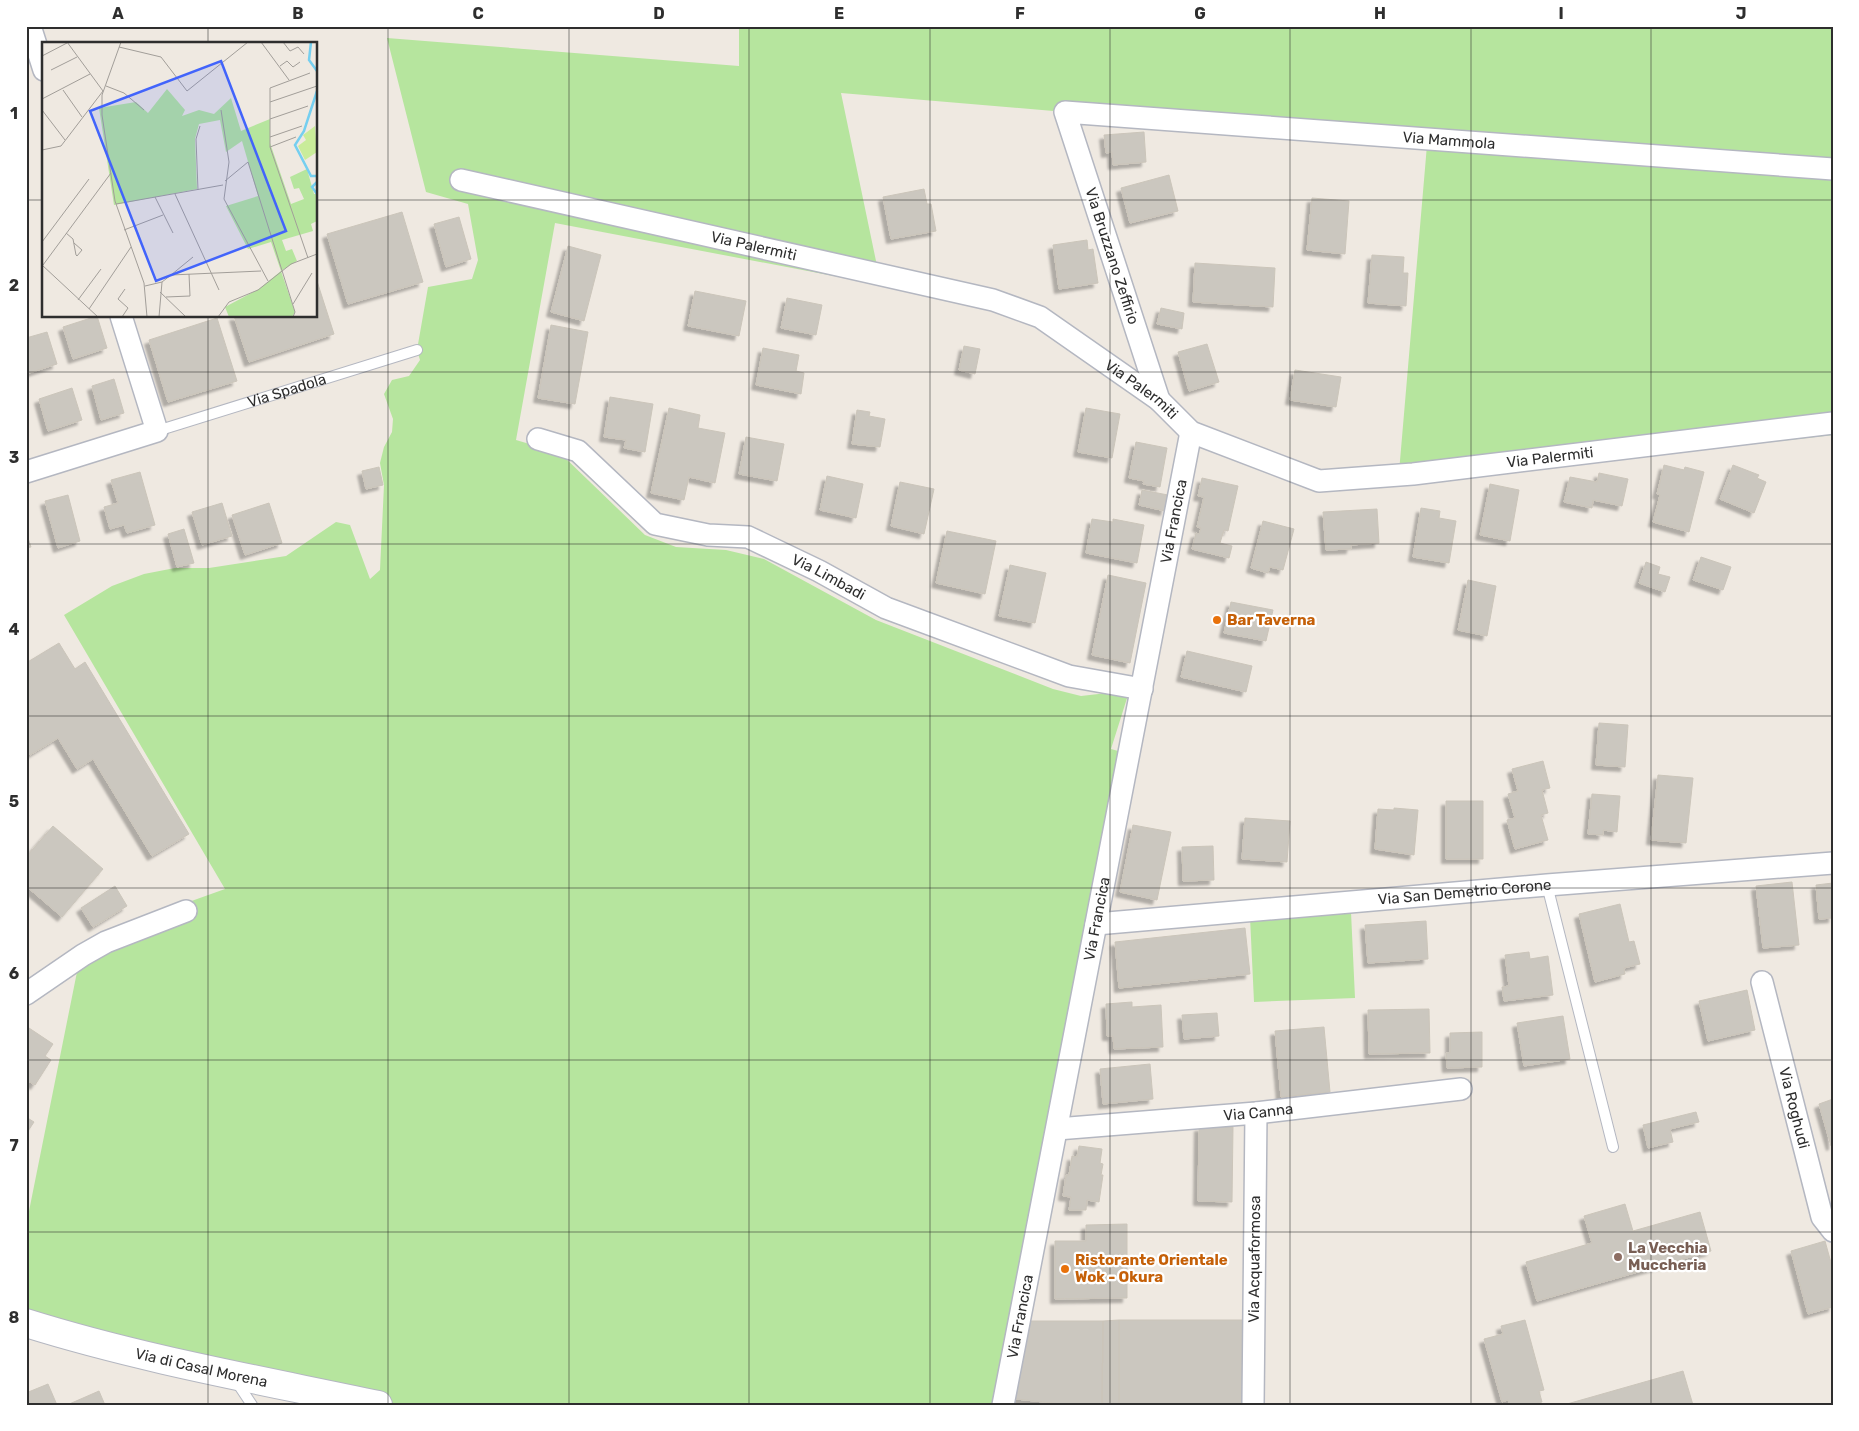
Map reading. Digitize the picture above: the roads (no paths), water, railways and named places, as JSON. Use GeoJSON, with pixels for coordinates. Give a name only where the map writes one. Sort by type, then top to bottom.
{"type":"FeatureCollection","features":[{"type":"Feature","properties":{"kind":"main road","name":"Via di Casal Morena"},"geometry":{"type":"LineString","coordinates":[[26,1323],[114,1348],[232,1374],[321,1398],[378,1405]]}},
{"type":"Feature","properties":{"kind":"street"},"geometry":{"type":"LineString","coordinates":[[30,26],[42,64]]}},
{"type":"Feature","properties":{"kind":"street","name":"Via Mammola"},"geometry":{"type":"LineString","coordinates":[[1065,112],[1833,169]]}},
{"type":"Feature","properties":{"kind":"street","name":"Via Bruzzano Zeffirio"},"geometry":{"type":"LineString","coordinates":[[1065,112],[1159,400]]}},
{"type":"Feature","properties":{"kind":"street","name":"Via Palermiti"},"geometry":{"type":"LineString","coordinates":[[461,180],[993,300],[1040,317],[1159,400],[1191,432],[1319,481],[1413,474],[1833,423]]}},
{"type":"Feature","properties":{"kind":"street"},"geometry":{"type":"LineString","coordinates":[[122,318],[157,431]]}},
{"type":"Feature","properties":{"kind":"street","name":"Via Spadola"},"geometry":{"type":"LineString","coordinates":[[26,472],[157,431]]}},
{"type":"Feature","properties":{"kind":"street","name":"Via Francica"},"geometry":{"type":"LineString","coordinates":[[1003,1405],[1191,432]]}},
{"type":"Feature","properties":{"kind":"street","name":"Via Limbadi"},"geometry":{"type":"LineString","coordinates":[[538,439],[578,451],[654,524],[708,534],[748,537],[886,608],[1070,676],[1142,689]]}},
{"type":"Feature","properties":{"kind":"street","name":"Via San Demetrio Corone"},"geometry":{"type":"LineString","coordinates":[[1096,924],[1547,885],[1833,863]]}},
{"type":"Feature","properties":{"kind":"street"},"geometry":{"type":"LineString","coordinates":[[26,994],[83,955],[106,942],[186,911]]}},
{"type":"Feature","properties":{"kind":"street","name":"Via Roghudi"},"geometry":{"type":"LineString","coordinates":[[1762,982],[1822,1216],[1833,1231]]}},
{"type":"Feature","properties":{"kind":"street","name":"Via Canna"},"geometry":{"type":"LineString","coordinates":[[1057,1129],[1256,1113],[1461,1089]]}},
{"type":"Feature","properties":{"kind":"street","name":"Via Acquaformosa"},"geometry":{"type":"LineString","coordinates":[[1254,1405],[1256,1113]]}},
{"type":"Feature","properties":{"kind":"lane","name":"Via Spadola"},"geometry":{"type":"LineString","coordinates":[[157,431],[416,350]]}},
{"type":"Feature","properties":{"kind":"lane"},"geometry":{"type":"LineString","coordinates":[[1547,885],[1613,1146]]}},
{"type":"Feature","properties":{"kind":"lane"},"geometry":{"type":"LineString","coordinates":[[232,1374],[252,1405]]}},
{"type":"Feature","properties":{"kind":"place","name":"Bar Taverna"},"geometry":{"type":"Point","coordinates":[1217,620]}},
{"type":"Feature","properties":{"kind":"place","name":"La Vecchia Muccheria"},"geometry":{"type":"Point","coordinates":[1618,1257]}},
{"type":"Feature","properties":{"kind":"place","name":"Ristorante Orientale Wok - Okura"},"geometry":{"type":"Point","coordinates":[1065,1269]}}]}
